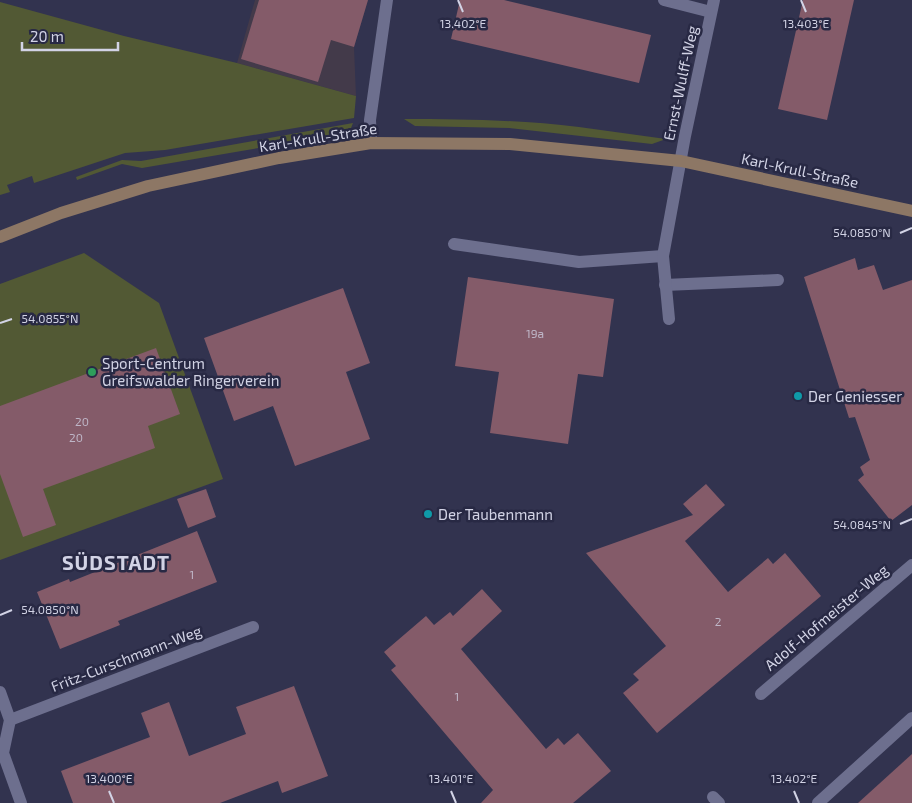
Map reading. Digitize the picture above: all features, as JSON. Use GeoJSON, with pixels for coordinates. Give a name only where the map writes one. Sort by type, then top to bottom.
{"type":"FeatureCollection","features":[{"type":"Feature","properties":{"kind":"street"},"geometry":{"type":"LineString","coordinates":[[372,143],[370,120],[387,0]]}},
{"type":"Feature","properties":{"kind":"street","name":"Ernst-Wulff-Weg"},"geometry":{"type":"LineString","coordinates":[[664,0],[713,6],[681,161]]}},
{"type":"Feature","properties":{"kind":"street","name":"Karl-Krull-Straße"},"geometry":{"type":"LineString","coordinates":[[0,237],[61,213],[148,186],[279,158],[372,143],[510,144],[681,161],[912,210]]}},
{"type":"Feature","properties":{"kind":"street"},"geometry":{"type":"LineString","coordinates":[[669,319],[663,256],[681,161]]}},
{"type":"Feature","properties":{"kind":"street"},"geometry":{"type":"LineString","coordinates":[[454,244],[580,262],[663,256]]}},
{"type":"Feature","properties":{"kind":"street"},"geometry":{"type":"LineString","coordinates":[[665,285],[778,280]]}},
{"type":"Feature","properties":{"kind":"street","name":"Adolf-Hofmeister-Weg"},"geometry":{"type":"LineString","coordinates":[[761,694],[912,565]]}},
{"type":"Feature","properties":{"kind":"street","name":"Fritz-Curschmann-Weg"},"geometry":{"type":"LineString","coordinates":[[10,720],[252,627]]}},
{"type":"Feature","properties":{"kind":"street"},"geometry":{"type":"LineString","coordinates":[[0,692],[10,720],[2,753],[21,803]]}},
{"type":"Feature","properties":{"kind":"street"},"geometry":{"type":"LineString","coordinates":[[818,803],[912,718]]}},
{"type":"Feature","properties":{"kind":"shaded area"},"geometry":{"type":"Polygon","coordinates":[[[255,0],[368,0],[354,47],[356,96],[237,63],[255,0]]]}},
{"type":"Feature","properties":{"kind":"green space"},"geometry":{"type":"Polygon","coordinates":[[[0,2],[124,36],[237,63],[356,96],[354,118],[165,150],[125,153],[34,183],[32,176],[7,185],[10,192],[0,195],[0,2]]]}},
{"type":"Feature","properties":{"kind":"green space"},"geometry":{"type":"Polygon","coordinates":[[[404,119],[535,123],[666,139],[652,144],[509,128],[415,126],[404,119]]]}},
{"type":"Feature","properties":{"kind":"green space"},"geometry":{"type":"Polygon","coordinates":[[[353,123],[351,128],[340,134],[142,168],[122,164],[77,180],[76,177],[122,160],[141,161],[353,123]]]}},
{"type":"Feature","properties":{"kind":"green space","name":"Sport-Centrum Greifswalder Ringerverein"},"geometry":{"type":"Polygon","coordinates":[[[84,253],[159,303],[223,479],[0,560],[0,284],[84,253]]]}},
{"type":"Feature","properties":{"kind":"building"},"geometry":{"type":"Polygon","coordinates":[[[259,0],[368,0],[354,47],[331,40],[318,82],[241,59],[259,0]]]}},
{"type":"Feature","properties":{"kind":"building"},"geometry":{"type":"Polygon","coordinates":[[[460,0],[504,0],[651,35],[639,83],[451,39],[460,0]]]}},
{"type":"Feature","properties":{"kind":"building"},"geometry":{"type":"Polygon","coordinates":[[[803,0],[854,0],[827,120],[778,109],[803,0]]]}},
{"type":"Feature","properties":{"kind":"building"},"geometry":{"type":"Polygon","coordinates":[[[855,258],[858,270],[874,265],[883,290],[912,280],[912,505],[891,521],[858,480],[864,475],[860,467],[870,460],[855,417],[849,418],[804,277],[855,258]]]}},
{"type":"Feature","properties":{"kind":"building"},"geometry":{"type":"Polygon","coordinates":[[[468,277],[614,299],[603,377],[578,374],[568,444],[490,433],[499,372],[455,366],[468,277]]]}},
{"type":"Feature","properties":{"kind":"building"},"geometry":{"type":"Polygon","coordinates":[[[343,288],[370,363],[346,372],[370,439],[295,466],[273,406],[234,421],[204,338],[343,288]]]}},
{"type":"Feature","properties":{"kind":"building"},"geometry":{"type":"Polygon","coordinates":[[[156,348],[180,414],[148,426],[155,448],[43,489],[56,525],[23,537],[0,474],[0,406],[156,348]]]}},
{"type":"Feature","properties":{"kind":"building"},"geometry":{"type":"Polygon","coordinates":[[[706,484],[725,505],[685,541],[728,592],[768,558],[773,564],[785,553],[821,596],[657,733],[623,693],[639,680],[633,674],[666,646],[586,553],[693,515],[683,504],[706,484]]]}},
{"type":"Feature","properties":{"kind":"building"},"geometry":{"type":"Polygon","coordinates":[[[206,489],[216,517],[188,528],[177,499],[206,489]]]}},
{"type":"Feature","properties":{"kind":"building"},"geometry":{"type":"Polygon","coordinates":[[[197,531],[217,582],[118,621],[120,625],[60,649],[37,592],[69,579],[70,582],[197,531]]]}},
{"type":"Feature","properties":{"kind":"building"},"geometry":{"type":"Polygon","coordinates":[[[482,589],[502,611],[461,649],[546,749],[558,738],[564,745],[578,733],[611,771],[573,803],[481,803],[493,790],[391,670],[396,666],[384,652],[426,616],[434,625],[450,612],[453,616],[482,589]]]}},
{"type":"Feature","properties":{"kind":"building"},"geometry":{"type":"Polygon","coordinates":[[[294,686],[328,776],[282,793],[278,781],[220,803],[73,803],[61,771],[150,737],[141,713],[169,702],[189,756],[246,734],[236,707],[294,686]]]}},
{"type":"Feature","properties":{"kind":"building"},"geometry":{"type":"Polygon","coordinates":[[[912,754],[912,803],[858,803],[912,754]]]}},
{"type":"Feature","properties":{"kind":"place","name":"Sport-Centrum Greifswalder Ringerverein"},"geometry":{"type":"Point","coordinates":[92,372]}},
{"type":"Feature","properties":{"kind":"place","name":"Der Geniesser"},"geometry":{"type":"Point","coordinates":[798,396]}},
{"type":"Feature","properties":{"kind":"place","name":"Der Taubenmann"},"geometry":{"type":"Point","coordinates":[428,514]}},
{"type":"Feature","properties":{"kind":"district","name":"SÜDSTADT"},"geometry":{"type":"Point","coordinates":[116,562]}}]}
